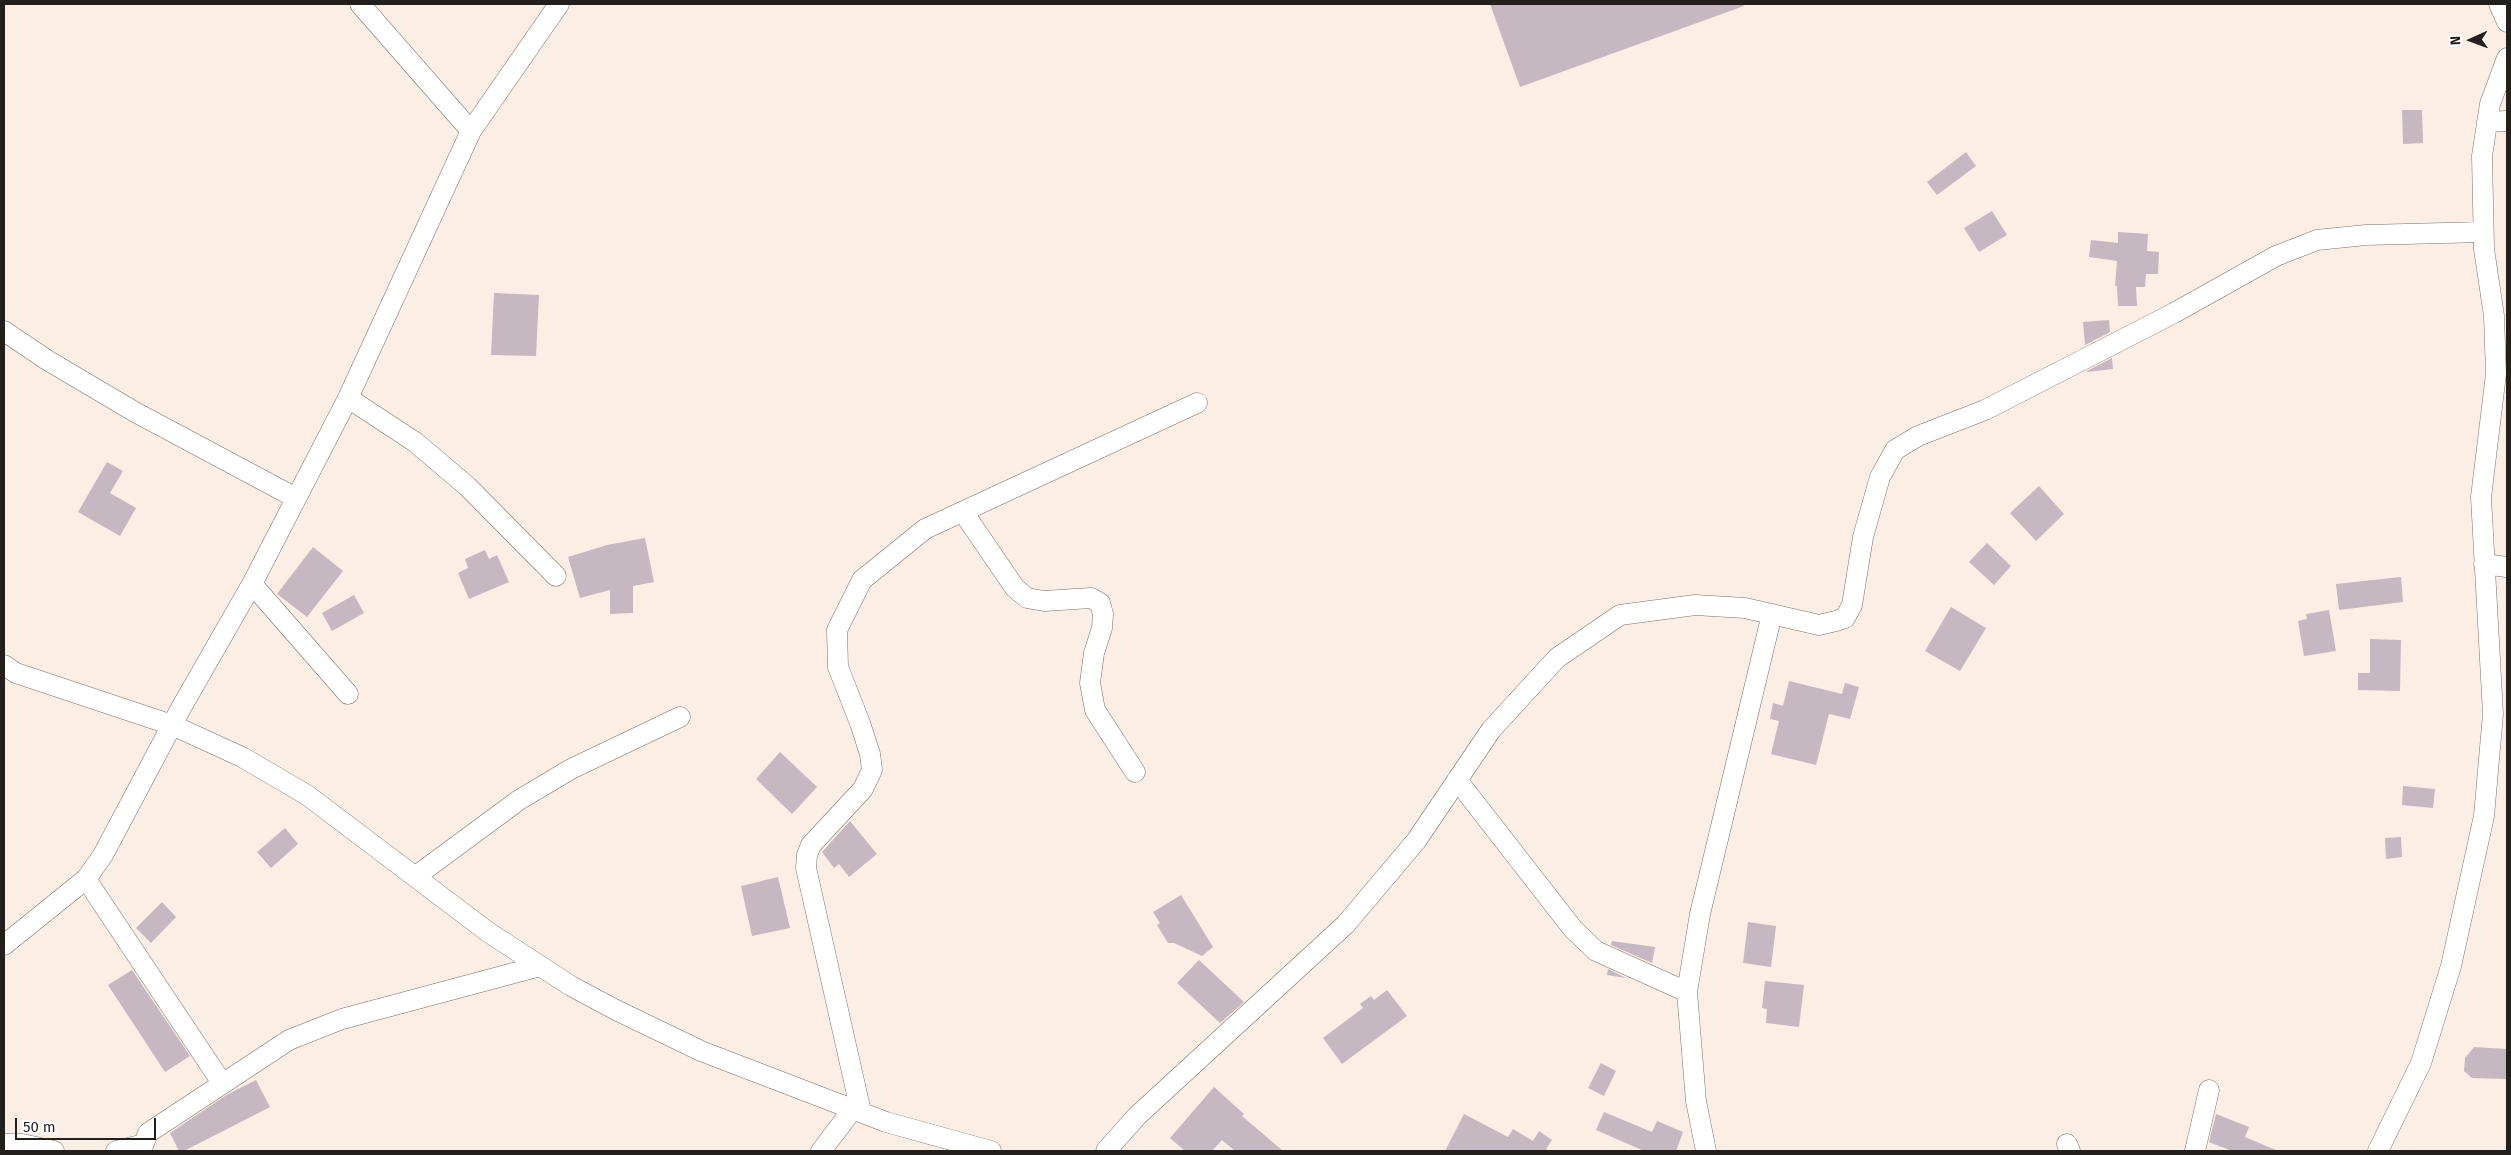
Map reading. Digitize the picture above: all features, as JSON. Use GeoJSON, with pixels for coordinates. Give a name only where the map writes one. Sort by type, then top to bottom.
{"type":"FeatureCollection","features":[{"type":"Feature","properties":{"kind":"street"},"geometry":{"type":"LineString","coordinates":[[360,4],[471,131]]}},
{"type":"Feature","properties":{"kind":"street"},"geometry":{"type":"LineString","coordinates":[[4,945],[86,879],[103,855],[172,725],[252,584],[348,398],[471,131],[559,4]]}},
{"type":"Feature","properties":{"kind":"street"},"geometry":{"type":"LineString","coordinates":[[2499,4],[2507,22]]}},
{"type":"Feature","properties":{"kind":"street"},"geometry":{"type":"LineString","coordinates":[[2378,1151],[2421,1063],[2451,966],[2484,816],[2493,714],[2481,498],[2496,374],[2494,316],[2483,232],[2482,156],[2490,104],[2507,58]]}},
{"type":"Feature","properties":{"kind":"street"},"geometry":{"type":"LineString","coordinates":[[2487,122],[2507,121]]}},
{"type":"Feature","properties":{"kind":"street"},"geometry":{"type":"LineString","coordinates":[[1106,1151],[1138,1116],[1346,924],[1416,841],[1491,730],[1558,658],[1620,615],[1695,604],[1744,608],[1819,625],[1845,618],[1852,605],[1863,536],[1880,477],[1895,450],[1918,436],[1985,410],[2174,313],[2276,256],[2318,240],[2366,235],[2483,232]]}},
{"type":"Feature","properties":{"kind":"street"},"geometry":{"type":"LineString","coordinates":[[4,331],[47,360],[136,412],[296,498]]}},
{"type":"Feature","properties":{"kind":"street"},"geometry":{"type":"LineString","coordinates":[[348,398],[415,442],[467,486],[556,576]]}},
{"type":"Feature","properties":{"kind":"street"},"geometry":{"type":"LineString","coordinates":[[857,1110],[806,868],[807,855],[811,845],[863,790],[872,770],[870,754],[838,667],[837,630],[862,580],[925,529],[1197,403]]}},
{"type":"Feature","properties":{"kind":"street"},"geometry":{"type":"LineString","coordinates":[[963,512],[1015,588],[1027,598],[1044,601],[1091,598],[1100,604],[1102,628],[1094,653],[1090,684],[1095,710],[1135,772]]}},
{"type":"Feature","properties":{"kind":"street"},"geometry":{"type":"LineString","coordinates":[[2484,564],[2507,567]]}},
{"type":"Feature","properties":{"kind":"street"},"geometry":{"type":"LineString","coordinates":[[252,584],[348,694]]}},
{"type":"Feature","properties":{"kind":"street"},"geometry":{"type":"LineString","coordinates":[[1706,1151],[1693,1074],[1687,992],[1700,914],[1772,614]]}},
{"type":"Feature","properties":{"kind":"street"},"geometry":{"type":"LineString","coordinates":[[4,665],[16,673],[172,725],[242,758],[307,795],[488,932],[571,986],[701,1051],[886,1122],[968,1149],[991,1151]]}},
{"type":"Feature","properties":{"kind":"street"},"geometry":{"type":"LineString","coordinates":[[416,876],[518,800],[571,769],[680,717]]}},
{"type":"Feature","properties":{"kind":"street"},"geometry":{"type":"LineString","coordinates":[[1457,780],[1573,929],[1596,951],[1687,992]]}},
{"type":"Feature","properties":{"kind":"street"},"geometry":{"type":"LineString","coordinates":[[86,879],[222,1083]]}},
{"type":"Feature","properties":{"kind":"street"},"geometry":{"type":"LineString","coordinates":[[116,1151],[141,1148],[148,1133],[289,1040],[342,1019],[540,966]]}},
{"type":"Feature","properties":{"kind":"street"},"geometry":{"type":"LineString","coordinates":[[2195,1151],[2208,1090]]}},
{"type":"Feature","properties":{"kind":"street"},"geometry":{"type":"LineString","coordinates":[[821,1151],[857,1110]]}},
{"type":"Feature","properties":{"kind":"street"},"geometry":{"type":"LineString","coordinates":[[4,1144],[22,1144],[54,1151]]}},
{"type":"Feature","properties":{"kind":"building"},"geometry":{"type":"Polygon","coordinates":[[[1490,4],[1743,4],[1744,6],[1520,87],[1490,4]]]}},
{"type":"Feature","properties":{"kind":"building"},"geometry":{"type":"Polygon","coordinates":[[[2402,110],[2422,110],[2423,143],[2403,144],[2402,110]]]}},
{"type":"Feature","properties":{"kind":"building"},"geometry":{"type":"Polygon","coordinates":[[[1966,152],[1976,166],[1937,195],[1927,182],[1966,152]]]}},
{"type":"Feature","properties":{"kind":"building"},"geometry":{"type":"Polygon","coordinates":[[[1992,211],[2007,235],[1979,252],[1964,228],[1992,211]]]}},
{"type":"Feature","properties":{"kind":"building"},"geometry":{"type":"Polygon","coordinates":[[[2118,232],[2148,234],[2147,251],[2159,252],[2158,274],[2146,274],[2145,287],[2136,287],[2137,306],[2118,306],[2117,286],[2115,286],[2117,261],[2089,257],[2091,240],[2118,243],[2118,232]]]}},
{"type":"Feature","properties":{"kind":"building"},"geometry":{"type":"Polygon","coordinates":[[[494,293],[539,295],[536,356],[491,355],[494,293]]]}},
{"type":"Feature","properties":{"kind":"building"},"geometry":{"type":"Polygon","coordinates":[[[2109,320],[2110,332],[2085,345],[2083,322],[2109,320]]]}},
{"type":"Feature","properties":{"kind":"building"},"geometry":{"type":"Polygon","coordinates":[[[2112,358],[2113,369],[2087,372],[2087,371],[2112,358]]]}},
{"type":"Feature","properties":{"kind":"building"},"geometry":{"type":"Polygon","coordinates":[[[107,462],[123,471],[110,493],[136,508],[120,536],[78,512],[107,462]]]}},
{"type":"Feature","properties":{"kind":"building"},"geometry":{"type":"Polygon","coordinates":[[[2039,486],[2064,514],[2036,541],[2010,513],[2039,486]]]}},
{"type":"Feature","properties":{"kind":"building"},"geometry":{"type":"Polygon","coordinates":[[[645,538],[654,582],[633,586],[633,613],[610,614],[610,590],[580,598],[568,557],[607,545],[645,538]]]}},
{"type":"Feature","properties":{"kind":"building"},"geometry":{"type":"Polygon","coordinates":[[[1987,543],[2011,566],[1994,585],[1969,562],[1987,543]]]}},
{"type":"Feature","properties":{"kind":"building"},"geometry":{"type":"Polygon","coordinates":[[[313,547],[343,571],[307,617],[277,594],[313,547]]]}},
{"type":"Feature","properties":{"kind":"building"},"geometry":{"type":"Polygon","coordinates":[[[485,550],[489,559],[497,555],[509,582],[469,599],[458,573],[468,568],[465,559],[485,550]]]}},
{"type":"Feature","properties":{"kind":"building"},"geometry":{"type":"Polygon","coordinates":[[[2401,577],[2403,602],[2339,610],[2336,584],[2401,577]]]}},
{"type":"Feature","properties":{"kind":"building"},"geometry":{"type":"Polygon","coordinates":[[[354,595],[364,613],[332,631],[322,613],[354,595]]]}},
{"type":"Feature","properties":{"kind":"building"},"geometry":{"type":"Polygon","coordinates":[[[1951,607],[1986,628],[1960,671],[1925,651],[1951,607]]]}},
{"type":"Feature","properties":{"kind":"building"},"geometry":{"type":"Polygon","coordinates":[[[2329,610],[2336,651],[2304,656],[2298,621],[2307,619],[2306,614],[2329,610]]]}},
{"type":"Feature","properties":{"kind":"building"},"geometry":{"type":"Polygon","coordinates":[[[2370,639],[2401,640],[2400,691],[2358,690],[2358,673],[2370,673],[2370,639]]]}},
{"type":"Feature","properties":{"kind":"building"},"geometry":{"type":"Polygon","coordinates":[[[1789,681],[1842,694],[1845,683],[1859,687],[1850,719],[1829,714],[1816,765],[1771,754],[1779,721],[1770,719],[1773,703],[1783,706],[1789,681]]]}},
{"type":"Feature","properties":{"kind":"building"},"geometry":{"type":"Polygon","coordinates":[[[780,752],[817,787],[792,814],[756,779],[780,752]]]}},
{"type":"Feature","properties":{"kind":"building"},"geometry":{"type":"Polygon","coordinates":[[[2403,786],[2435,789],[2433,808],[2402,805],[2403,786]]]}},
{"type":"Feature","properties":{"kind":"building"},"geometry":{"type":"Polygon","coordinates":[[[850,821],[877,854],[849,877],[839,864],[834,868],[822,852],[850,821]]]}},
{"type":"Feature","properties":{"kind":"building"},"geometry":{"type":"Polygon","coordinates":[[[285,828],[298,844],[271,868],[257,852],[285,828]]]}},
{"type":"Feature","properties":{"kind":"building"},"geometry":{"type":"Polygon","coordinates":[[[2401,837],[2402,857],[2386,859],[2385,838],[2401,837]]]}},
{"type":"Feature","properties":{"kind":"building"},"geometry":{"type":"Polygon","coordinates":[[[778,877],[790,928],[752,936],[741,886],[778,877]]]}},
{"type":"Feature","properties":{"kind":"building"},"geometry":{"type":"Polygon","coordinates":[[[1181,895],[1213,947],[1202,956],[1174,943],[1168,943],[1157,925],[1160,923],[1153,912],[1181,895]]]}},
{"type":"Feature","properties":{"kind":"building"},"geometry":{"type":"Polygon","coordinates":[[[162,902],[176,917],[151,943],[136,928],[162,902]]]}},
{"type":"Feature","properties":{"kind":"building"},"geometry":{"type":"Polygon","coordinates":[[[1748,922],[1776,926],[1771,967],[1743,963],[1748,922]]]}},
{"type":"Feature","properties":{"kind":"building"},"geometry":{"type":"Polygon","coordinates":[[[1612,941],[1655,947],[1652,963],[1611,945],[1612,941]]]}},
{"type":"Feature","properties":{"kind":"building"},"geometry":{"type":"Polygon","coordinates":[[[1199,960],[1244,1002],[1220,1023],[1177,983],[1199,960]]]}},
{"type":"Feature","properties":{"kind":"building"},"geometry":{"type":"Polygon","coordinates":[[[1608,969],[1626,978],[1607,975],[1608,969]]]}},
{"type":"Feature","properties":{"kind":"building"},"geometry":{"type":"Polygon","coordinates":[[[132,970],[190,1056],[165,1072],[108,985],[132,970]]]}},
{"type":"Feature","properties":{"kind":"building"},"geometry":{"type":"Polygon","coordinates":[[[1765,981],[1804,985],[1799,1027],[1766,1023],[1767,1009],[1762,1008],[1765,981]]]}},
{"type":"Feature","properties":{"kind":"building"},"geometry":{"type":"Polygon","coordinates":[[[1387,990],[1407,1016],[1342,1064],[1323,1038],[1363,1008],[1360,1004],[1371,996],[1374,1000],[1387,990]]]}},
{"type":"Feature","properties":{"kind":"building"},"geometry":{"type":"Polygon","coordinates":[[[2474,1047],[2507,1049],[2506,1079],[2472,1078],[2464,1071],[2465,1058],[2474,1047]]]}},
{"type":"Feature","properties":{"kind":"building"},"geometry":{"type":"Polygon","coordinates":[[[1601,1063],[1616,1071],[1604,1096],[1588,1088],[1601,1063]]]}},
{"type":"Feature","properties":{"kind":"building"},"geometry":{"type":"Polygon","coordinates":[[[256,1080],[270,1107],[184,1151],[179,1151],[170,1133],[228,1094],[256,1080]]]}},
{"type":"Feature","properties":{"kind":"building"},"geometry":{"type":"Polygon","coordinates":[[[1214,1087],[1244,1114],[1242,1116],[1283,1151],[1235,1151],[1222,1140],[1212,1151],[1185,1151],[1170,1138],[1214,1087]]]}},
{"type":"Feature","properties":{"kind":"building"},"geometry":{"type":"Polygon","coordinates":[[[1604,1112],[1652,1132],[1657,1121],[1683,1132],[1676,1151],[1644,1151],[1596,1130],[1604,1112]]]}},
{"type":"Feature","properties":{"kind":"building"},"geometry":{"type":"Polygon","coordinates":[[[1464,1114],[1508,1137],[1513,1129],[1533,1141],[1539,1131],[1552,1140],[1546,1149],[1549,1151],[1445,1151],[1464,1114]]]}},
{"type":"Feature","properties":{"kind":"building"},"geometry":{"type":"Polygon","coordinates":[[[2216,1114],[2249,1127],[2245,1137],[2278,1151],[2232,1151],[2209,1142],[2216,1114]]]}}]}
